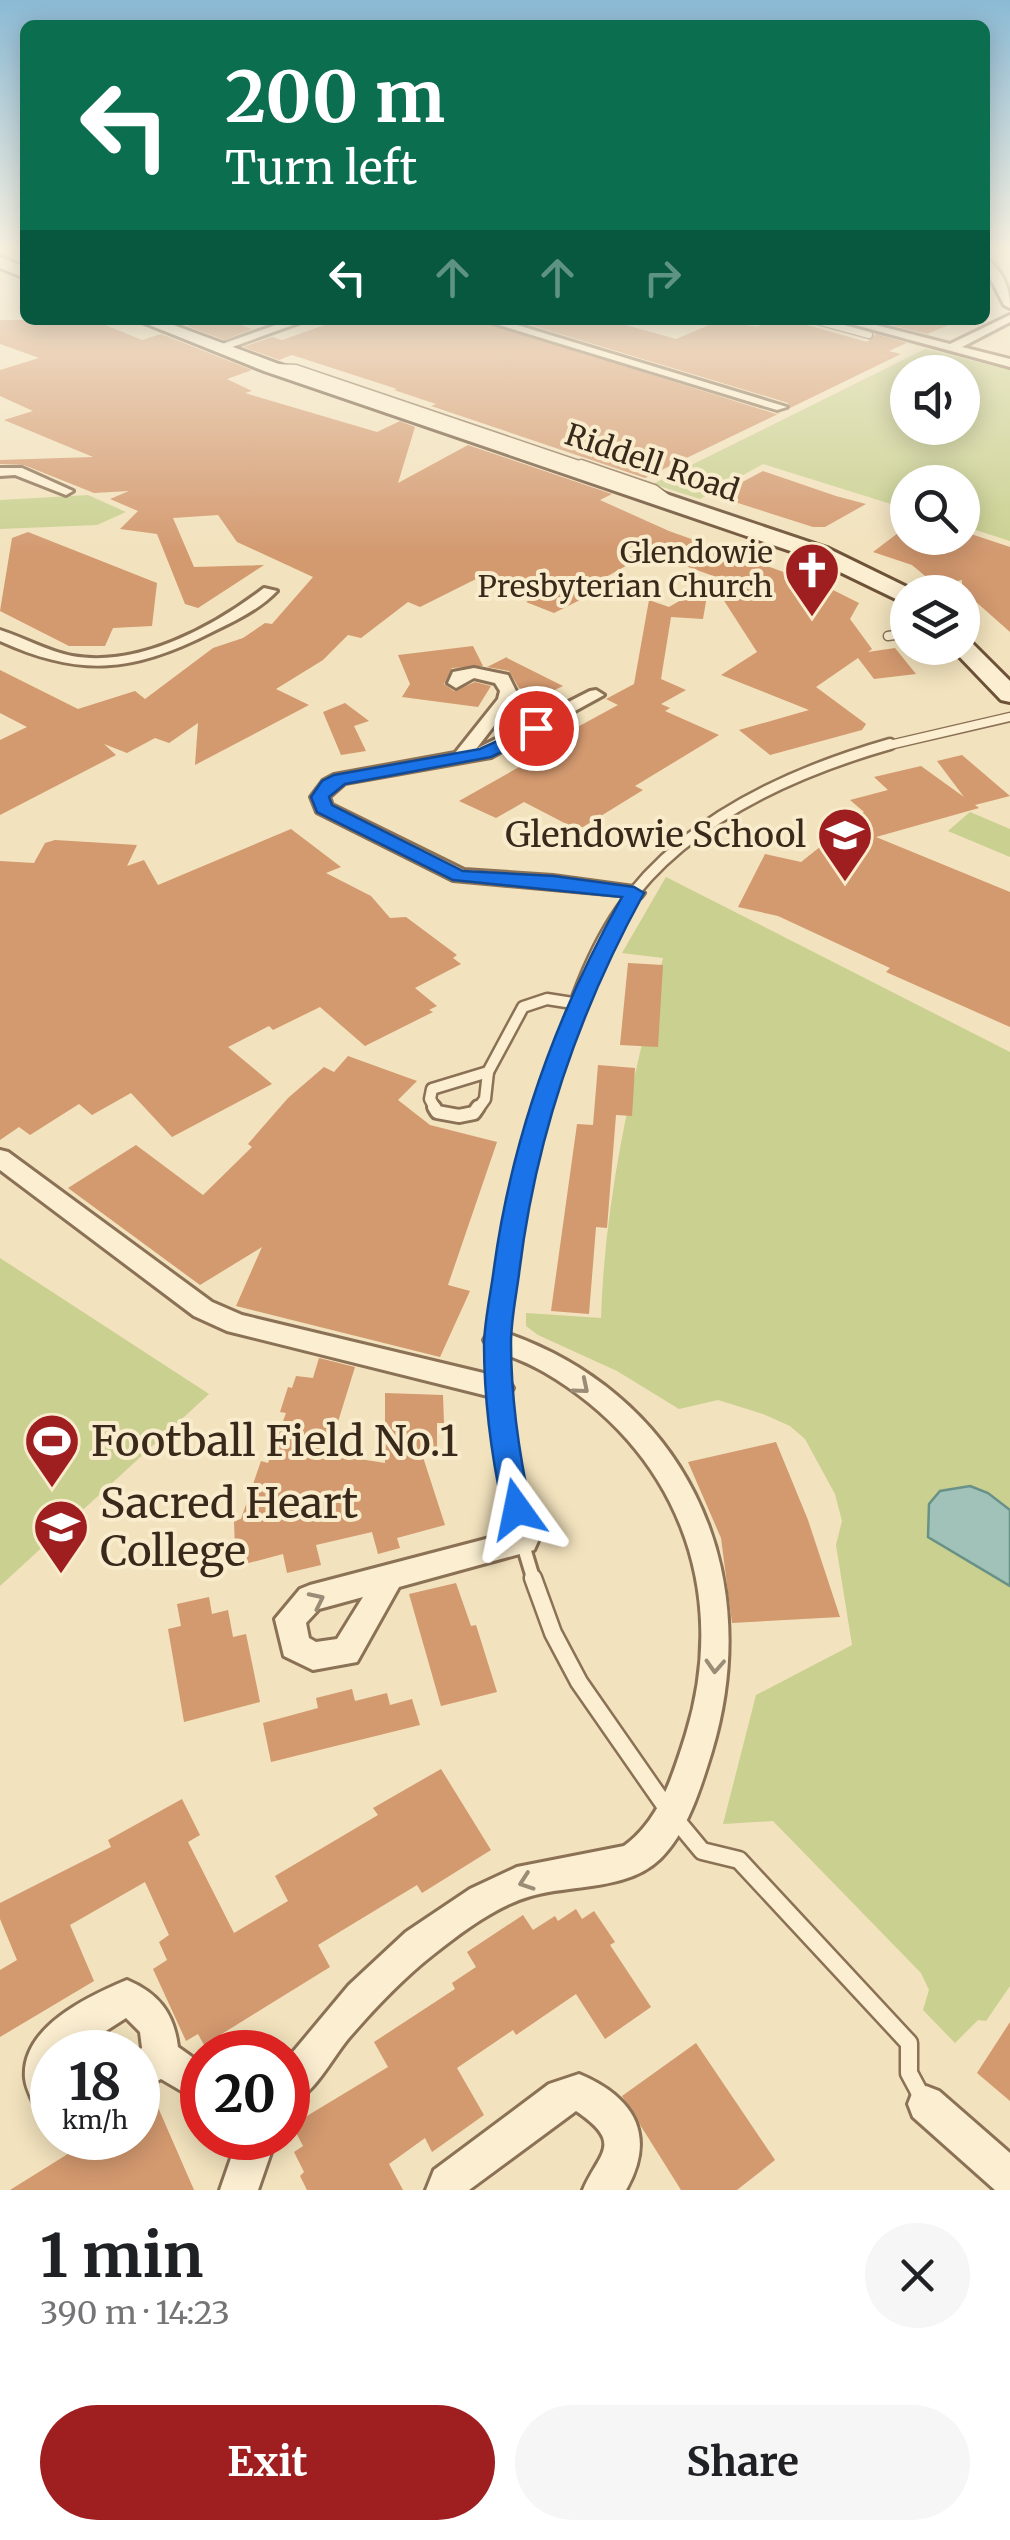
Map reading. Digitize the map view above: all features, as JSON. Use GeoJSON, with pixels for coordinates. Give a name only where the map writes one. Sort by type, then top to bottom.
{"type":"FeatureCollection","features":[{"type":"Feature","properties":{"kind":"street","name":"Riddell Road"},"geometry":{"type":"LineString","coordinates":[[229,352],[819,553],[890,587]]}},
{"type":"Feature","properties":{"kind":"street"},"geometry":{"type":"LineString","coordinates":[[598,352],[781,407]]}},
{"type":"Feature","properties":{"kind":"street"},"geometry":{"type":"LineString","coordinates":[[968,352],[1010,363]]}},
{"type":"Feature","properties":{"kind":"street"},"geometry":{"type":"LineString","coordinates":[[0,472],[17,471],[66,491]]}},
{"type":"Feature","properties":{"kind":"street"},"geometry":{"type":"LineString","coordinates":[[0,635],[65,662],[135,661],[251,606],[269,590]]}},
{"type":"Feature","properties":{"kind":"street"},"geometry":{"type":"LineString","coordinates":[[980,664],[1010,695]]}},
{"type":"Feature","properties":{"kind":"street"},"geometry":{"type":"LineString","coordinates":[[456,683],[459,676],[474,674],[502,679],[508,691],[506,700],[462,757]]}},
{"type":"Feature","properties":{"kind":"street"},"geometry":{"type":"LineString","coordinates":[[596,695],[506,745],[340,779],[328,785],[320,797],[324,808],[460,876],[554,882],[634,893]]}},
{"type":"Feature","properties":{"kind":"street"},"geometry":{"type":"LineString","coordinates":[[0,1158],[203,1309],[220,1317],[273,1334],[500,1388]]}},
{"type":"Feature","properties":{"kind":"street"},"geometry":{"type":"LineString","coordinates":[[310,2060],[354,2005],[422,1939],[517,1883],[565,1870],[634,1859],[657,1836],[672,1812],[704,1732],[715,1678],[716,1615],[697,1527],[667,1466],[632,1430],[558,1367],[498,1340]]}},
{"type":"Feature","properties":{"kind":"street"},"geometry":{"type":"LineString","coordinates":[[389,1576],[524,1542]]}},
{"type":"Feature","properties":{"kind":"street"},"geometry":{"type":"LineString","coordinates":[[71,2030],[126,1998],[146,2008],[160,2030]]}},
{"type":"Feature","properties":{"kind":"street"},"geometry":{"type":"LineString","coordinates":[[445,2190],[447,2184],[562,2097],[578,2092],[602,2104],[617,2120],[622,2134],[624,2154],[618,2173],[602,2190]]}},
{"type":"Feature","properties":{"kind":"street"},"geometry":{"type":"LineString","coordinates":[[926,2104],[1010,2178]]}},
{"type":"Feature","properties":{"kind":"street"},"geometry":{"type":"LineString","coordinates":[[239,2190],[249,2160]]}},
{"type":"Feature","properties":{"kind":"lane"},"geometry":{"type":"LineString","coordinates":[[926,2104],[910,2072],[909,2043],[739,1860],[701,1851],[621,1747],[554,1634],[524,1542],[503,1443],[498,1340],[515,1204],[527,1152],[579,1004],[614,923],[634,893],[696,837],[748,799],[805,769],[900,740],[1010,717]]}},
{"type":"Feature","properties":{"kind":"lane"},"geometry":{"type":"LineString","coordinates":[[488,1072],[432,1089],[430,1099],[437,1112],[458,1116],[474,1113],[485,1100],[488,1072],[524,1007],[547,999],[579,1004]]}},
{"type":"Feature","properties":{"kind":"green space"},"geometry":{"type":"Polygon","coordinates":[[[919,352],[949,355],[913,355],[919,352]]]}},
{"type":"Feature","properties":{"kind":"green space"},"geometry":{"type":"Polygon","coordinates":[[[980,363],[1010,370],[1010,541],[980,531],[980,465],[890,465],[890,504],[763,464],[700,499],[653,484],[890,366],[890,445],[980,445],[980,363]]]}},
{"type":"Feature","properties":{"kind":"green space"},"geometry":{"type":"Polygon","coordinates":[[[88,495],[126,512],[97,525],[0,529],[0,500],[88,495]]]}},
{"type":"Feature","properties":{"kind":"green space"},"geometry":{"type":"Polygon","coordinates":[[[970,812],[1010,829],[1010,857],[948,831],[970,812]]]}},
{"type":"Feature","properties":{"kind":"green space"},"geometry":{"type":"Polygon","coordinates":[[[666,877],[1010,1052],[1010,1986],[986,2021],[978,2020],[955,2043],[923,2010],[929,1990],[921,1973],[773,1821],[723,1824],[756,1695],[852,1645],[836,1545],[842,1521],[835,1494],[805,1439],[790,1426],[718,1400],[679,1409],[617,1371],[526,1326],[526,1313],[601,1318],[614,1181],[663,958],[622,953],[666,877]]]}},
{"type":"Feature","properties":{"kind":"green space","name":"Football Field No.1"},"geometry":{"type":"Polygon","coordinates":[[[0,1258],[209,1394],[0,1586],[0,1258]]]}},
{"type":"Feature","properties":{"kind":"water"},"geometry":{"type":"Polygon","coordinates":[[[970,1486],[988,1493],[1010,1510],[1010,1586],[928,1537],[929,1504],[940,1491],[970,1486]]]}},
{"type":"Feature","properties":{"kind":"building"},"geometry":{"type":"Polygon","coordinates":[[[23,352],[207,352],[252,370],[227,379],[252,391],[245,393],[377,432],[400,421],[415,427],[398,483],[468,445],[612,494],[600,500],[669,531],[831,589],[859,603],[850,619],[872,649],[868,652],[890,649],[890,665],[909,665],[916,674],[874,679],[858,658],[816,687],[866,724],[862,730],[770,755],[739,730],[809,710],[721,675],[757,652],[712,582],[719,578],[649,553],[597,582],[608,586],[554,613],[526,602],[561,585],[484,575],[420,607],[408,602],[361,638],[348,635],[323,660],[276,689],[309,705],[195,765],[198,723],[169,743],[155,738],[127,753],[104,744],[116,755],[0,815],[0,740],[27,727],[0,713],[0,670],[78,709],[135,691],[145,699],[213,648],[243,638],[265,623],[272,624],[313,577],[237,542],[218,515],[173,518],[194,567],[264,565],[198,608],[185,604],[157,534],[120,529],[138,511],[110,499],[129,491],[94,493],[24,465],[0,464],[0,460],[93,457],[4,420],[33,411],[0,396],[0,370],[39,358],[23,352]]]}},
{"type":"Feature","properties":{"kind":"building"},"geometry":{"type":"Polygon","coordinates":[[[257,352],[581,352],[776,414],[782,412],[645,478],[292,355],[279,360],[257,352]]]}},
{"type":"Feature","properties":{"kind":"building"},"geometry":{"type":"Polygon","coordinates":[[[620,352],[901,354],[890,355],[890,359],[790,408],[788,403],[620,352]]]}},
{"type":"Feature","properties":{"kind":"building"},"geometry":{"type":"Polygon","coordinates":[[[763,471],[866,504],[825,527],[813,527],[716,496],[763,471]]]}},
{"type":"Feature","properties":{"kind":"building"},"geometry":{"type":"Polygon","coordinates":[[[28,532],[157,583],[152,626],[113,628],[105,646],[69,646],[0,611],[12,538],[28,532]]]}},
{"type":"Feature","properties":{"kind":"building"},"geometry":{"type":"Polygon","coordinates":[[[980,537],[1010,547],[1010,632],[980,605],[980,575],[924,575],[912,565],[873,552],[890,539],[890,555],[980,555],[980,537]]]}},
{"type":"Feature","properties":{"kind":"building"},"geometry":{"type":"Polygon","coordinates":[[[709,584],[703,619],[671,617],[661,679],[686,690],[661,704],[670,708],[665,711],[719,735],[635,786],[643,790],[578,830],[524,802],[496,818],[459,801],[528,762],[520,759],[534,751],[522,745],[548,731],[559,737],[618,705],[606,699],[634,684],[649,600],[669,607],[709,584]]]}},
{"type":"Feature","properties":{"kind":"building"},"geometry":{"type":"Polygon","coordinates":[[[473,646],[483,666],[452,668],[444,684],[454,691],[475,682],[491,686],[478,707],[402,697],[410,684],[398,655],[473,646]]]}},
{"type":"Feature","properties":{"kind":"building"},"geometry":{"type":"Polygon","coordinates":[[[507,657],[563,686],[538,698],[519,688],[509,671],[487,667],[507,657]]]}},
{"type":"Feature","properties":{"kind":"building"},"geometry":{"type":"Polygon","coordinates":[[[345,703],[369,721],[354,726],[366,751],[341,755],[323,712],[345,703]]]}},
{"type":"Feature","properties":{"kind":"building"},"geometry":{"type":"Polygon","coordinates":[[[962,755],[1010,796],[876,837],[1010,892],[1010,1027],[886,972],[890,968],[778,916],[738,907],[765,854],[801,862],[864,812],[850,800],[888,790],[874,777],[921,766],[964,797],[937,761],[962,755]]]}},
{"type":"Feature","properties":{"kind":"building"},"geometry":{"type":"Polygon","coordinates":[[[291,829],[341,867],[326,873],[371,896],[390,918],[406,917],[457,955],[453,958],[461,964],[415,988],[437,1006],[429,1010],[433,1012],[365,1046],[320,1007],[273,1030],[269,1026],[228,1047],[272,1084],[172,1137],[131,1093],[92,1115],[79,1104],[30,1135],[19,1127],[0,1140],[0,861],[34,863],[45,843],[55,840],[137,845],[127,866],[144,860],[158,885],[291,829]]]}},
{"type":"Feature","properties":{"kind":"building"},"geometry":{"type":"Polygon","coordinates":[[[628,963],[663,965],[658,1047],[620,1045],[628,963]]]}},
{"type":"Feature","properties":{"kind":"building"},"geometry":{"type":"Polygon","coordinates":[[[348,1056],[417,1081],[398,1100],[430,1125],[497,1142],[448,1285],[470,1291],[440,1357],[236,1306],[262,1247],[200,1285],[68,1188],[136,1145],[203,1195],[252,1147],[248,1144],[288,1098],[324,1067],[334,1072],[348,1056]]]}},
{"type":"Feature","properties":{"kind":"building"},"geometry":{"type":"Polygon","coordinates":[[[598,1065],[635,1068],[632,1116],[616,1115],[607,1228],[596,1227],[589,1314],[551,1311],[577,1124],[593,1125],[598,1065]]]}},
{"type":"Feature","properties":{"kind":"building"},"geometry":{"type":"Polygon","coordinates":[[[319,1358],[355,1367],[328,1454],[385,1463],[385,1393],[443,1395],[444,1423],[437,1423],[437,1448],[420,1448],[445,1525],[397,1538],[400,1548],[378,1554],[372,1532],[316,1545],[321,1565],[287,1573],[283,1554],[245,1564],[235,1550],[234,1521],[241,1519],[261,1461],[268,1463],[286,1413],[280,1412],[288,1387],[292,1388],[296,1376],[313,1378],[319,1358]]]}},
{"type":"Feature","properties":{"kind":"building"},"geometry":{"type":"Polygon","coordinates":[[[776,1442],[808,1520],[840,1617],[732,1623],[721,1538],[688,1462],[776,1442]]]}},
{"type":"Feature","properties":{"kind":"building"},"geometry":{"type":"Polygon","coordinates":[[[456,1583],[471,1626],[476,1625],[497,1692],[441,1706],[409,1594],[456,1583]]]}},
{"type":"Feature","properties":{"kind":"building"},"geometry":{"type":"Polygon","coordinates":[[[209,1597],[212,1614],[228,1610],[233,1637],[246,1634],[260,1702],[184,1722],[168,1629],[181,1626],[177,1604],[209,1597]]]}},
{"type":"Feature","properties":{"kind":"building"},"geometry":{"type":"Polygon","coordinates":[[[352,1689],[355,1701],[387,1693],[390,1705],[412,1699],[420,1725],[271,1762],[263,1723],[318,1708],[316,1698],[352,1689]]]}},
{"type":"Feature","properties":{"kind":"building"},"geometry":{"type":"Polygon","coordinates":[[[441,1769],[491,1850],[422,1893],[417,1885],[318,1945],[330,1967],[228,2030],[181,2030],[153,1969],[167,1960],[159,1942],[169,1935],[145,1882],[70,1925],[94,1981],[0,2037],[0,1970],[17,1960],[0,1919],[0,1903],[111,1847],[108,1840],[182,1799],[200,1835],[188,1842],[234,1933],[288,1901],[275,1876],[378,1815],[373,1808],[441,1769]]]}},
{"type":"Feature","properties":{"kind":"building"},"geometry":{"type":"Polygon","coordinates":[[[576,1909],[582,1919],[594,1911],[615,1942],[610,1945],[651,2007],[605,2039],[576,1994],[516,2035],[513,2030],[457,2068],[484,2115],[432,2152],[425,2138],[389,2164],[403,2190],[307,2190],[298,2160],[310,2160],[310,2114],[388,2067],[374,2042],[455,1989],[452,1983],[476,1967],[467,1952],[523,1915],[533,1930],[555,1916],[558,1921],[576,1909]]]}},
{"type":"Feature","properties":{"kind":"building"},"geometry":{"type":"Polygon","coordinates":[[[1010,2022],[1010,2101],[977,2073],[1010,2022]]]}},
{"type":"Feature","properties":{"kind":"building"},"geometry":{"type":"Polygon","coordinates":[[[696,2043],[775,2160],[737,2190],[681,2190],[622,2096],[696,2043]]]}},
{"type":"Feature","properties":{"kind":"building"},"geometry":{"type":"Polygon","coordinates":[[[160,2112],[194,2190],[10,2190],[58,2160],[160,2160],[160,2112]]]}},
{"type":"Feature","properties":{"kind":"place","name":"Glendowie Presbyterian Church"},"geometry":{"type":"Point","coordinates":[812,619]}},
{"type":"Feature","properties":{"kind":"place","name":"Glendowie School"},"geometry":{"type":"Point","coordinates":[845,884]}},
{"type":"Feature","properties":{"kind":"place","name":"Football Field No.1"},"geometry":{"type":"Point","coordinates":[52,1490]}},
{"type":"Feature","properties":{"kind":"place","name":"Sacred Heart College"},"geometry":{"type":"Point","coordinates":[61,1576]}},
{"type":"Feature","properties":{"kind":"route"},"geometry":{"type":"LineString","coordinates":[[517,1509],[503,1443],[498,1340],[515,1204],[532,1135],[564,1041],[594,965],[634,893],[554,882],[460,876],[324,808],[320,797],[328,785],[340,779],[485,753],[536,728]]}}]}
